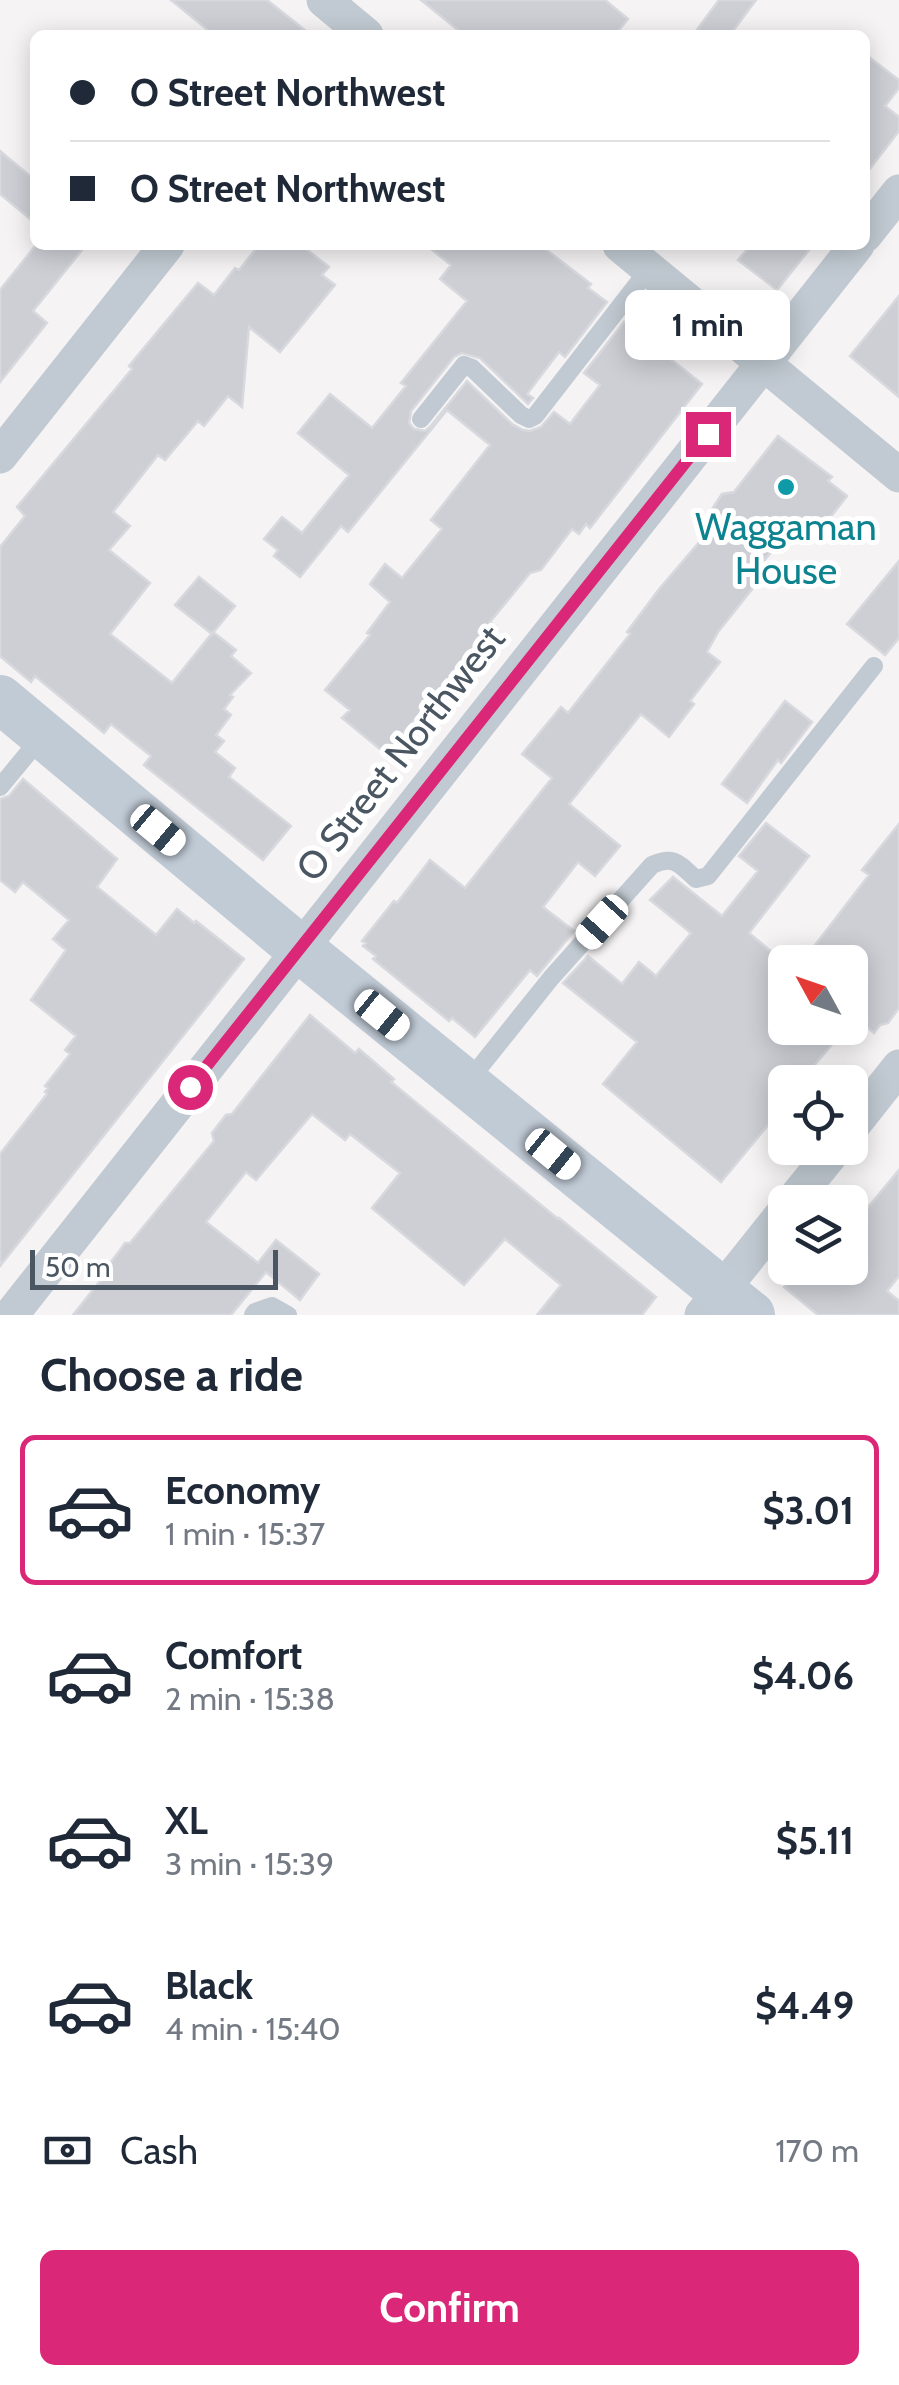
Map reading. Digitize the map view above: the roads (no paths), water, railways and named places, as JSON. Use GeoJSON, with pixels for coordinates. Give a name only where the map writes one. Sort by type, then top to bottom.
{"type":"FeatureCollection","features":[{"type":"Feature","properties":{"kind":"street"},"geometry":{"type":"LineString","coordinates":[[870,229],[899,192]]}},
{"type":"Feature","properties":{"kind":"street"},"geometry":{"type":"LineString","coordinates":[[0,456],[163,250]]}},
{"type":"Feature","properties":{"kind":"street"},"geometry":{"type":"LineString","coordinates":[[626,250],[899,475]]}},
{"type":"Feature","properties":{"kind":"street","name":"O Street Northwest"},"geometry":{"type":"LineString","coordinates":[[10,1315],[853,250]]}},
{"type":"Feature","properties":{"kind":"street"},"geometry":{"type":"LineString","coordinates":[[0,699],[467,1084],[725,1307],[768,1238]]}},
{"type":"Feature","properties":{"kind":"street"},"geometry":{"type":"LineString","coordinates":[[868,1107],[899,1068]]}},
{"type":"Feature","properties":{"kind":"street"},"geometry":{"type":"LineString","coordinates":[[806,1185],[822,1165]]}},
{"type":"Feature","properties":{"kind":"lane"},"geometry":{"type":"LineString","coordinates":[[420,419],[464,365],[472,368],[521,415],[529,419],[534,416],[650,269]]}},
{"type":"Feature","properties":{"kind":"lane"},"geometry":{"type":"LineString","coordinates":[[467,1084],[552,978],[652,866],[665,860],[676,861],[696,879],[708,876],[874,666]]}},
{"type":"Feature","properties":{"kind":"lane"},"geometry":{"type":"LineString","coordinates":[[0,787],[43,734]]}},
{"type":"Feature","properties":{"kind":"lane"},"geometry":{"type":"LineString","coordinates":[[252,1315],[272,1306],[288,1315]]}},
{"type":"Feature","properties":{"kind":"place","name":"Waggaman House"},"geometry":{"type":"Point","coordinates":[786,487]}}]}
